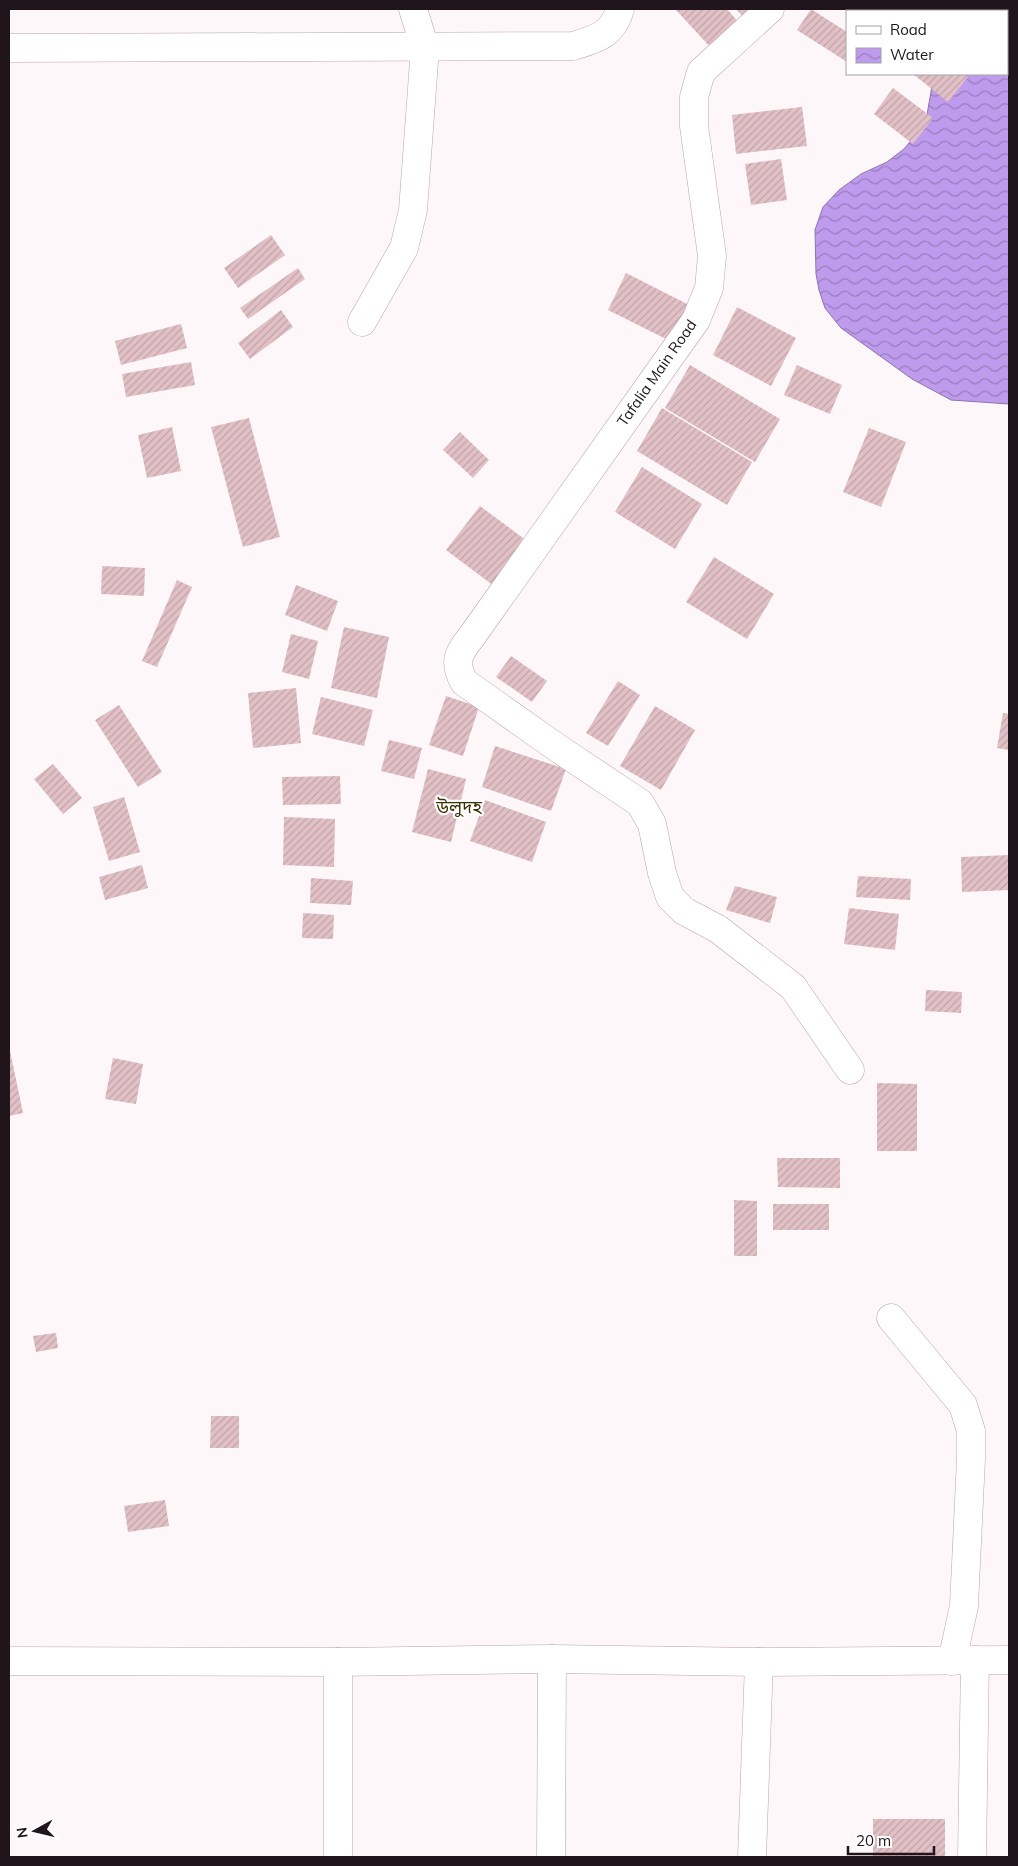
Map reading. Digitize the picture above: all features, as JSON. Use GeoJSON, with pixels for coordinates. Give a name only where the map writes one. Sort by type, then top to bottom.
{"type":"FeatureCollection","features":[{"type":"Feature","properties":{"kind":"street"},"geometry":{"type":"LineString","coordinates":[[362,322],[404,248],[413,210],[425,48],[413,9]]}},
{"type":"Feature","properties":{"kind":"street"},"geometry":{"type":"LineString","coordinates":[[9,48],[573,46],[603,36],[618,17],[620,9]]}},
{"type":"Feature","properties":{"kind":"street","name":"Tafalia Main Road"},"geometry":{"type":"LineString","coordinates":[[770,9],[702,72],[694,97],[694,126],[712,256],[708,288],[696,320],[460,652],[457,668],[464,682],[640,803],[652,824],[662,873],[670,897],[684,911],[718,929],[793,987],[850,1070]]}},
{"type":"Feature","properties":{"kind":"street"},"geometry":{"type":"LineString","coordinates":[[891,1318],[963,1405],[971,1431],[963,1660],[972,1857]]}},
{"type":"Feature","properties":{"kind":"street"},"geometry":{"type":"LineString","coordinates":[[9,1661],[338,1662],[552,1659],[760,1662],[1009,1660]]}},
{"type":"Feature","properties":{"kind":"street"},"geometry":{"type":"LineString","coordinates":[[551,1857],[552,1659]]}},
{"type":"Feature","properties":{"kind":"street"},"geometry":{"type":"LineString","coordinates":[[338,1662],[338,1857]]}},
{"type":"Feature","properties":{"kind":"street"},"geometry":{"type":"LineString","coordinates":[[752,1857],[760,1662]]}},
{"type":"Feature","properties":{"kind":"water"},"geometry":{"type":"Polygon","coordinates":[[[1009,9],[1009,404],[951,400],[912,379],[841,328],[825,308],[816,274],[815,230],[823,207],[839,190],[861,174],[887,162],[904,149],[919,131],[927,115],[934,75],[1008,75],[1008,10],[945,10],[1009,9]]]}},
{"type":"Feature","properties":{"kind":"building"},"geometry":{"type":"Polygon","coordinates":[[[675,9],[727,9],[740,24],[712,49],[675,9]]]}},
{"type":"Feature","properties":{"kind":"building"},"geometry":{"type":"Polygon","coordinates":[[[736,9],[757,9],[745,19],[736,9]]]}},
{"type":"Feature","properties":{"kind":"building"},"geometry":{"type":"Polygon","coordinates":[[[811,9],[846,31],[846,61],[797,30],[811,9]]]}},
{"type":"Feature","properties":{"kind":"building"},"geometry":{"type":"Polygon","coordinates":[[[854,9],[915,9],[914,10],[854,9]]]}},
{"type":"Feature","properties":{"kind":"building"},"geometry":{"type":"Polygon","coordinates":[[[949,9],[995,10],[950,10],[949,9]]]}},
{"type":"Feature","properties":{"kind":"building"},"geometry":{"type":"Polygon","coordinates":[[[914,75],[965,75],[968,77],[948,102],[914,75]]]}},
{"type":"Feature","properties":{"kind":"building"},"geometry":{"type":"Polygon","coordinates":[[[893,88],[933,118],[913,144],[874,114],[893,88]]]}},
{"type":"Feature","properties":{"kind":"building"},"geometry":{"type":"Polygon","coordinates":[[[802,107],[807,146],[736,154],[732,115],[802,107]]]}},
{"type":"Feature","properties":{"kind":"building"},"geometry":{"type":"Polygon","coordinates":[[[781,159],[787,200],[751,205],[745,164],[781,159]]]}},
{"type":"Feature","properties":{"kind":"building"},"geometry":{"type":"Polygon","coordinates":[[[271,235],[285,255],[238,288],[224,268],[271,235]]]}},
{"type":"Feature","properties":{"kind":"building"},"geometry":{"type":"Polygon","coordinates":[[[298,268],[305,279],[248,319],[240,308],[298,268]]]}},
{"type":"Feature","properties":{"kind":"building"},"geometry":{"type":"Polygon","coordinates":[[[626,273],[689,305],[670,341],[608,310],[626,273]]]}},
{"type":"Feature","properties":{"kind":"building"},"geometry":{"type":"Polygon","coordinates":[[[737,307],[796,338],[771,386],[713,355],[737,307]]]}},
{"type":"Feature","properties":{"kind":"building"},"geometry":{"type":"Polygon","coordinates":[[[281,310],[293,327],[250,359],[238,343],[281,310]]]}},
{"type":"Feature","properties":{"kind":"building"},"geometry":{"type":"Polygon","coordinates":[[[181,324],[187,348],[121,365],[115,341],[181,324]]]}},
{"type":"Feature","properties":{"kind":"building"},"geometry":{"type":"Polygon","coordinates":[[[191,362],[195,385],[126,397],[122,374],[191,362]]]}},
{"type":"Feature","properties":{"kind":"building"},"geometry":{"type":"Polygon","coordinates":[[[690,365],[780,419],[755,462],[665,408],[690,365]]]}},
{"type":"Feature","properties":{"kind":"building"},"geometry":{"type":"Polygon","coordinates":[[[797,365],[842,385],[830,414],[784,395],[797,365]]]}},
{"type":"Feature","properties":{"kind":"building"},"geometry":{"type":"Polygon","coordinates":[[[662,408],[752,462],[727,505],[637,451],[662,408]]]}},
{"type":"Feature","properties":{"kind":"building"},"geometry":{"type":"Polygon","coordinates":[[[249,418],[280,537],[243,547],[211,427],[249,418]]]}},
{"type":"Feature","properties":{"kind":"building"},"geometry":{"type":"Polygon","coordinates":[[[172,427],[181,471],[147,478],[138,435],[172,427]]]}},
{"type":"Feature","properties":{"kind":"building"},"geometry":{"type":"Polygon","coordinates":[[[869,428],[906,442],[881,507],[843,492],[869,428]]]}},
{"type":"Feature","properties":{"kind":"building"},"geometry":{"type":"Polygon","coordinates":[[[460,432],[489,460],[473,478],[443,450],[460,432]]]}},
{"type":"Feature","properties":{"kind":"building"},"geometry":{"type":"Polygon","coordinates":[[[642,467],[702,504],[675,549],[615,512],[642,467]]]}},
{"type":"Feature","properties":{"kind":"building"},"geometry":{"type":"Polygon","coordinates":[[[480,506],[531,544],[498,589],[446,550],[480,506]]]}},
{"type":"Feature","properties":{"kind":"building"},"geometry":{"type":"Polygon","coordinates":[[[714,557],[774,594],[747,639],[686,602],[714,557]]]}},
{"type":"Feature","properties":{"kind":"building"},"geometry":{"type":"Polygon","coordinates":[[[102,566],[145,568],[144,596],[101,594],[102,566]]]}},
{"type":"Feature","properties":{"kind":"building"},"geometry":{"type":"Polygon","coordinates":[[[177,580],[192,587],[157,667],[142,661],[177,580]]]}},
{"type":"Feature","properties":{"kind":"building"},"geometry":{"type":"Polygon","coordinates":[[[296,585],[338,601],[327,631],[285,615],[296,585]]]}},
{"type":"Feature","properties":{"kind":"building"},"geometry":{"type":"Polygon","coordinates":[[[344,627],[389,637],[377,698],[331,688],[344,627]]]}},
{"type":"Feature","properties":{"kind":"building"},"geometry":{"type":"Polygon","coordinates":[[[291,634],[318,641],[309,679],[282,672],[291,634]]]}},
{"type":"Feature","properties":{"kind":"building"},"geometry":{"type":"Polygon","coordinates":[[[511,656],[547,681],[532,702],[496,677],[511,656]]]}},
{"type":"Feature","properties":{"kind":"building"},"geometry":{"type":"Polygon","coordinates":[[[618,681],[640,695],[608,746],[586,733],[618,681]]]}},
{"type":"Feature","properties":{"kind":"building"},"geometry":{"type":"Polygon","coordinates":[[[296,688],[301,743],[253,748],[248,693],[296,688]]]}},
{"type":"Feature","properties":{"kind":"building"},"geometry":{"type":"Polygon","coordinates":[[[446,696],[479,707],[463,756],[429,745],[446,696]]]}},
{"type":"Feature","properties":{"kind":"building"},"geometry":{"type":"Polygon","coordinates":[[[321,697],[373,710],[364,746],[312,734],[321,697]]]}},
{"type":"Feature","properties":{"kind":"building"},"geometry":{"type":"Polygon","coordinates":[[[119,705],[162,772],[138,787],[95,720],[119,705]]]}},
{"type":"Feature","properties":{"kind":"building"},"geometry":{"type":"Polygon","coordinates":[[[655,706],[695,730],[661,790],[620,766],[655,706]]]}},
{"type":"Feature","properties":{"kind":"building"},"geometry":{"type":"Polygon","coordinates":[[[1003,713],[1009,714],[1009,750],[997,748],[1003,713]]]}},
{"type":"Feature","properties":{"kind":"building"},"geometry":{"type":"Polygon","coordinates":[[[389,740],[422,748],[414,779],[381,771],[389,740]]]}},
{"type":"Feature","properties":{"kind":"building"},"geometry":{"type":"Polygon","coordinates":[[[495,746],[566,769],[551,811],[482,787],[495,746]]]}},
{"type":"Feature","properties":{"kind":"building"},"geometry":{"type":"Polygon","coordinates":[[[53,764],[82,798],[63,814],[34,779],[53,764]]]}},
{"type":"Feature","properties":{"kind":"building"},"geometry":{"type":"Polygon","coordinates":[[[428,769],[466,779],[451,842],[412,832],[428,769]]]}},
{"type":"Feature","properties":{"kind":"building"},"geometry":{"type":"Polygon","coordinates":[[[340,776],[341,804],[283,805],[282,777],[340,776]]]}},
{"type":"Feature","properties":{"kind":"building"},"geometry":{"type":"Polygon","coordinates":[[[124,797],[140,852],[109,861],[93,807],[124,797]]]}},
{"type":"Feature","properties":{"kind":"building"},"geometry":{"type":"Polygon","coordinates":[[[485,800],[546,822],[532,862],[470,841],[485,800]]]}},
{"type":"Feature","properties":{"kind":"building"},"geometry":{"type":"Polygon","coordinates":[[[284,817],[335,819],[334,867],[283,865],[284,817]]]}},
{"type":"Feature","properties":{"kind":"building"},"geometry":{"type":"Polygon","coordinates":[[[1009,855],[1009,890],[962,892],[961,857],[1009,855]]]}},
{"type":"Feature","properties":{"kind":"building"},"geometry":{"type":"Polygon","coordinates":[[[142,865],[148,888],[105,900],[99,877],[142,865]]]}},
{"type":"Feature","properties":{"kind":"building"},"geometry":{"type":"Polygon","coordinates":[[[858,876],[911,879],[910,900],[856,897],[858,876]]]}},
{"type":"Feature","properties":{"kind":"building"},"geometry":{"type":"Polygon","coordinates":[[[311,878],[353,881],[351,905],[310,903],[311,878]]]}},
{"type":"Feature","properties":{"kind":"building"},"geometry":{"type":"Polygon","coordinates":[[[735,886],[777,897],[770,923],[726,910],[735,886]]]}},
{"type":"Feature","properties":{"kind":"building"},"geometry":{"type":"Polygon","coordinates":[[[849,908],[899,914],[895,950],[844,944],[849,908]]]}},
{"type":"Feature","properties":{"kind":"building"},"geometry":{"type":"Polygon","coordinates":[[[303,913],[334,915],[333,939],[302,938],[303,913]]]}},
{"type":"Feature","properties":{"kind":"building"},"geometry":{"type":"Polygon","coordinates":[[[926,990],[962,992],[961,1013],[925,1011],[926,990]]]}},
{"type":"Feature","properties":{"kind":"building"},"geometry":{"type":"Polygon","coordinates":[[[9,1046],[23,1113],[9,1116],[9,1046]]]}},
{"type":"Feature","properties":{"kind":"building"},"geometry":{"type":"Polygon","coordinates":[[[113,1058],[143,1064],[136,1104],[105,1099],[113,1058]]]}},
{"type":"Feature","properties":{"kind":"building"},"geometry":{"type":"Polygon","coordinates":[[[877,1083],[917,1084],[917,1151],[877,1151],[877,1083]]]}},
{"type":"Feature","properties":{"kind":"building"},"geometry":{"type":"Polygon","coordinates":[[[777,1158],[840,1158],[840,1188],[778,1187],[777,1158]]]}},
{"type":"Feature","properties":{"kind":"building"},"geometry":{"type":"Polygon","coordinates":[[[734,1200],[757,1201],[757,1256],[734,1256],[734,1200]]]}},
{"type":"Feature","properties":{"kind":"building"},"geometry":{"type":"Polygon","coordinates":[[[773,1204],[829,1204],[829,1230],[773,1230],[773,1204]]]}},
{"type":"Feature","properties":{"kind":"building"},"geometry":{"type":"Polygon","coordinates":[[[56,1333],[58,1348],[36,1352],[33,1336],[56,1333]]]}},
{"type":"Feature","properties":{"kind":"building"},"geometry":{"type":"Polygon","coordinates":[[[211,1416],[239,1416],[239,1448],[210,1448],[211,1416]]]}},
{"type":"Feature","properties":{"kind":"building"},"geometry":{"type":"Polygon","coordinates":[[[165,1500],[169,1526],[128,1532],[124,1506],[165,1500]]]}},
{"type":"Feature","properties":{"kind":"building"},"geometry":{"type":"Polygon","coordinates":[[[873,1819],[945,1819],[945,1857],[873,1857],[873,1819]]]}},
{"type":"Feature","properties":{"kind":"district","name":"উলুদহ"},"geometry":{"type":"Point","coordinates":[459,807]}}]}
